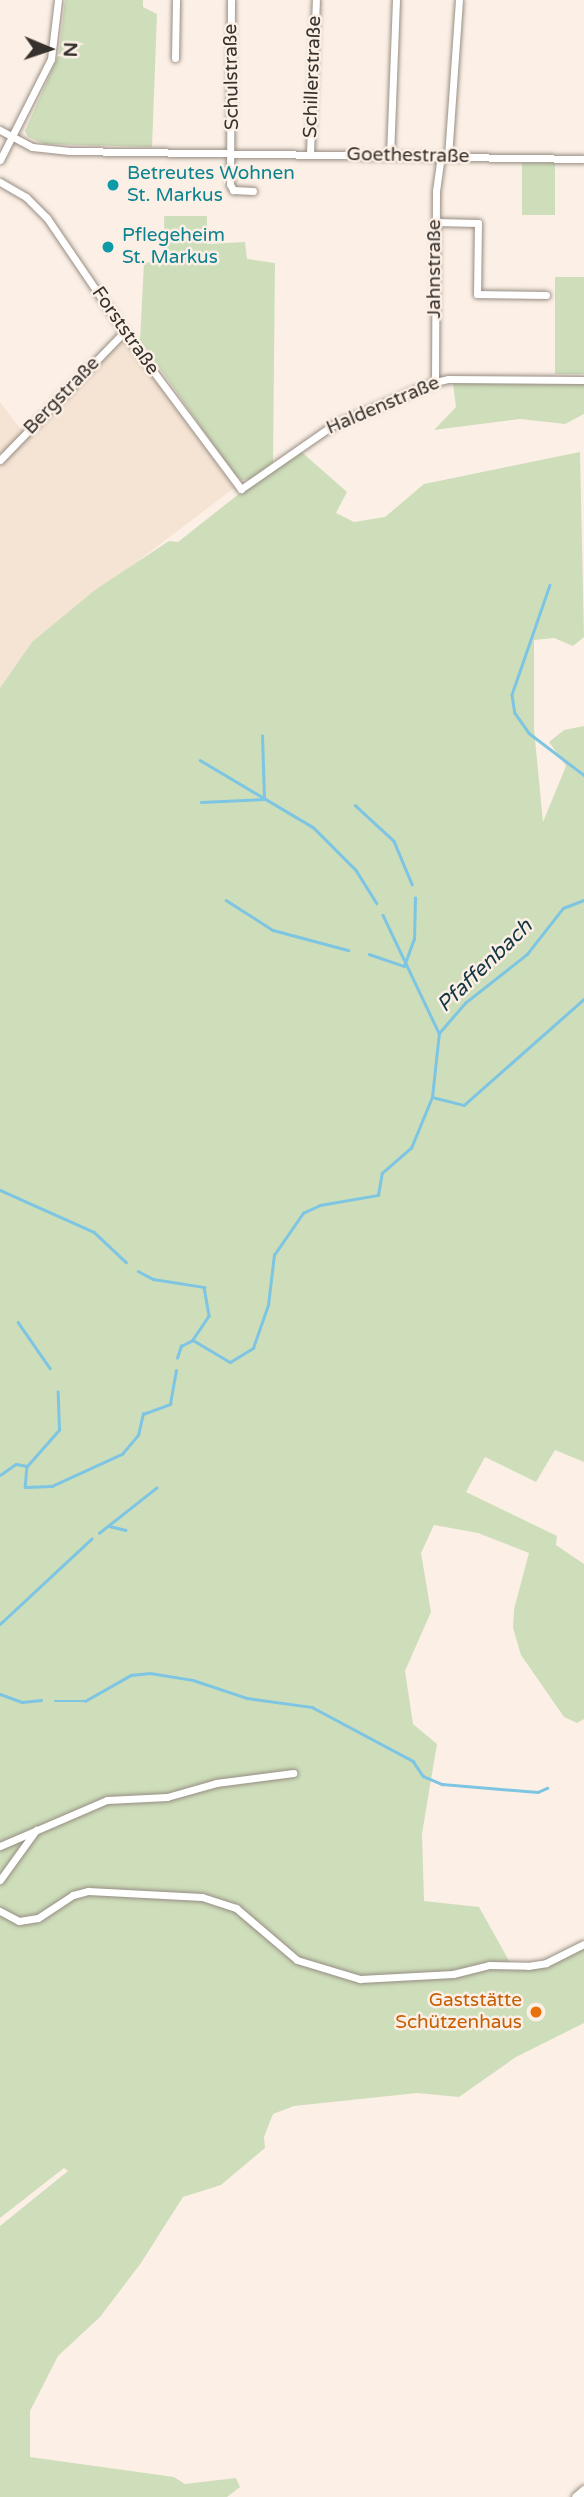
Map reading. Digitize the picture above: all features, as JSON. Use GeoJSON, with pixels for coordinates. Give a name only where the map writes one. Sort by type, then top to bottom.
{"type":"FeatureCollection","features":[{"type":"Feature","properties":{"kind":"street"},"geometry":{"type":"LineString","coordinates":[[0,160],[51,59],[58,0]]}},
{"type":"Feature","properties":{"kind":"street"},"geometry":{"type":"LineString","coordinates":[[175,58],[176,0]]}},
{"type":"Feature","properties":{"kind":"street","name":"Schulstraße"},"geometry":{"type":"LineString","coordinates":[[231,0],[232,154]]}},
{"type":"Feature","properties":{"kind":"street","name":"Schillerstraße"},"geometry":{"type":"LineString","coordinates":[[310,154],[316,0]]}},
{"type":"Feature","properties":{"kind":"street"},"geometry":{"type":"LineString","coordinates":[[390,156],[396,0]]}},
{"type":"Feature","properties":{"kind":"street","name":"Jahnstraße"},"geometry":{"type":"LineString","coordinates":[[435,382],[435,222],[445,157],[459,0]]}},
{"type":"Feature","properties":{"kind":"street"},"geometry":{"type":"LineString","coordinates":[[0,130],[13,137]]}},
{"type":"Feature","properties":{"kind":"street","name":"Goethestraße"},"geometry":{"type":"LineString","coordinates":[[13,137],[32,147],[70,151],[584,159]]}},
{"type":"Feature","properties":{"kind":"street"},"geometry":{"type":"LineString","coordinates":[[232,154],[231,188],[253,191]]}},
{"type":"Feature","properties":{"kind":"street","name":"Forststraße"},"geometry":{"type":"LineString","coordinates":[[0,182],[26,197],[47,218],[124,332],[241,489]]}},
{"type":"Feature","properties":{"kind":"street"},"geometry":{"type":"LineString","coordinates":[[435,222],[478,223],[477,294],[545,295]]}},
{"type":"Feature","properties":{"kind":"street","name":"Bergstraße"},"geometry":{"type":"LineString","coordinates":[[0,460],[124,332]]}},
{"type":"Feature","properties":{"kind":"street","name":"Haldenstraße"},"geometry":{"type":"LineString","coordinates":[[241,489],[333,425],[435,382],[584,380]]}},
{"type":"Feature","properties":{"kind":"street"},"geometry":{"type":"LineString","coordinates":[[0,1846],[107,1800],[167,1797],[216,1783],[293,1773]]}},
{"type":"Feature","properties":{"kind":"street"},"geometry":{"type":"LineString","coordinates":[[0,1880],[37,1829]]}},
{"type":"Feature","properties":{"kind":"street"},"geometry":{"type":"LineString","coordinates":[[0,1911],[19,1921],[38,1918],[73,1895],[88,1891],[202,1897],[253,1919],[296,1960],[337,1973],[381,1979],[546,1964],[584,1944]]}},
{"type":"Feature","properties":{"kind":"street"},"geometry":{"type":"LineString","coordinates":[[576,2497],[584,2490]]}},
{"type":"Feature","properties":{"kind":"shaded area"},"geometry":{"type":"Polygon","coordinates":[[[124,339],[234,488],[32,642],[0,688],[0,402],[23,432],[124,339]]]}},
{"type":"Feature","properties":{"kind":"green space"},"geometry":{"type":"Polygon","coordinates":[[[65,0],[143,0],[143,7],[157,14],[152,147],[45,144],[28,137],[25,131],[59,54],[65,0]]]}},
{"type":"Feature","properties":{"kind":"green space"},"geometry":{"type":"Polygon","coordinates":[[[522,163],[555,163],[555,215],[522,215],[522,163]]]}},
{"type":"Feature","properties":{"kind":"green space"},"geometry":{"type":"Polygon","coordinates":[[[164,216],[207,216],[207,244],[245,242],[247,259],[275,263],[273,463],[252,479],[241,480],[234,474],[140,340],[144,263],[165,260],[164,216]]]}},
{"type":"Feature","properties":{"kind":"green space"},"geometry":{"type":"Polygon","coordinates":[[[555,277],[584,277],[584,374],[555,374],[555,277]]]}},
{"type":"Feature","properties":{"kind":"green space"},"geometry":{"type":"Polygon","coordinates":[[[453,383],[584,383],[584,414],[565,424],[520,419],[434,430],[456,407],[453,383]]]}},
{"type":"Feature","properties":{"kind":"green space"},"geometry":{"type":"Polygon","coordinates":[[[297,448],[347,492],[336,513],[354,522],[385,517],[424,484],[580,452],[584,637],[573,646],[554,638],[534,640],[534,729],[543,822],[566,766],[549,742],[564,730],[584,726],[584,1462],[555,1450],[536,1482],[485,1457],[466,1492],[557,1536],[556,1545],[584,1564],[584,1719],[577,1723],[564,1717],[521,1655],[513,1628],[514,1609],[529,1553],[478,1533],[434,1525],[421,1553],[431,1612],[405,1671],[413,1724],[437,1744],[422,1834],[424,1901],[479,1907],[512,1966],[546,1963],[584,1944],[584,2023],[516,2057],[459,2097],[417,2093],[294,2106],[273,2114],[264,2137],[265,2148],[221,2185],[183,2197],[141,2263],[100,2317],[58,2356],[30,2411],[30,2457],[174,2477],[185,2484],[236,2478],[240,2487],[227,2497],[0,2497],[0,2226],[68,2171],[64,2168],[0,2218],[0,688],[32,642],[95,590],[169,541],[178,542],[297,448]]]}},
{"type":"Feature","properties":{"kind":"waterway"},"geometry":{"type":"LineString","coordinates":[[550,585],[512,695],[515,713],[529,733],[584,775]]}},
{"type":"Feature","properties":{"kind":"waterway"},"geometry":{"type":"LineString","coordinates":[[201,802],[264,799],[262,736]]}},
{"type":"Feature","properties":{"kind":"waterway"},"geometry":{"type":"LineString","coordinates":[[200,760],[313,827],[356,870],[377,903]]}},
{"type":"Feature","properties":{"kind":"waterway"},"geometry":{"type":"LineString","coordinates":[[355,805],[394,841],[412,884]]}},
{"type":"Feature","properties":{"kind":"waterway"},"geometry":{"type":"LineString","coordinates":[[369,954],[404,966],[414,939],[415,898]]}},
{"type":"Feature","properties":{"kind":"waterway"},"geometry":{"type":"LineString","coordinates":[[226,900],[273,930],[348,950]]}},
{"type":"Feature","properties":{"kind":"waterway","name":"Pfaffenbach"},"geometry":{"type":"LineString","coordinates":[[177,1358],[181,1346],[193,1340],[230,1362],[253,1348],[268,1305],[274,1255],[303,1213],[320,1205],[378,1195],[382,1173],[411,1148],[432,1097],[439,1033],[465,1003],[527,954],[563,908],[584,900]]}},
{"type":"Feature","properties":{"kind":"waterway"},"geometry":{"type":"LineString","coordinates":[[383,915],[439,1033]]}},
{"type":"Feature","properties":{"kind":"waterway"},"geometry":{"type":"LineString","coordinates":[[432,1097],[464,1105],[584,999]]}},
{"type":"Feature","properties":{"kind":"waterway"},"geometry":{"type":"LineString","coordinates":[[0,1190],[94,1232],[126,1262]]}},
{"type":"Feature","properties":{"kind":"waterway"},"geometry":{"type":"LineString","coordinates":[[138,1271],[153,1279],[204,1287],[209,1316],[193,1340]]}},
{"type":"Feature","properties":{"kind":"waterway"},"geometry":{"type":"LineString","coordinates":[[18,1322],[50,1368]]}},
{"type":"Feature","properties":{"kind":"waterway","name":"Pfaffenbach"},"geometry":{"type":"LineString","coordinates":[[0,1475],[16,1464],[27,1466],[25,1487],[52,1486],[122,1454],[138,1435],[143,1414],[170,1404],[176,1371]]}},
{"type":"Feature","properties":{"kind":"waterway"},"geometry":{"type":"LineString","coordinates":[[28,1465],[59,1430],[58,1392]]}},
{"type":"Feature","properties":{"kind":"waterway"},"geometry":{"type":"LineString","coordinates":[[99,1533],[156,1488]]}},
{"type":"Feature","properties":{"kind":"waterway"},"geometry":{"type":"LineString","coordinates":[[109,1526],[126,1530]]}},
{"type":"Feature","properties":{"kind":"waterway"},"geometry":{"type":"LineString","coordinates":[[0,1624],[91,1539]]}},
{"type":"Feature","properties":{"kind":"waterway"},"geometry":{"type":"LineString","coordinates":[[55,1701],[85,1701],[131,1675],[150,1673],[193,1680],[247,1698],[312,1707],[413,1761],[423,1776],[442,1784],[538,1792],[547,1788]]}},
{"type":"Feature","properties":{"kind":"waterway"},"geometry":{"type":"LineString","coordinates":[[0,1694],[22,1702],[41,1700]]}},
{"type":"Feature","properties":{"kind":"place","name":"Betreutes Wohnen St. Markus"},"geometry":{"type":"Point","coordinates":[113,185]}},
{"type":"Feature","properties":{"kind":"place","name":"Pflegeheim St. Markus"},"geometry":{"type":"Point","coordinates":[108,247]}},
{"type":"Feature","properties":{"kind":"place","name":"Gaststätte Schützenhaus"},"geometry":{"type":"Point","coordinates":[536,2012]}}]}
